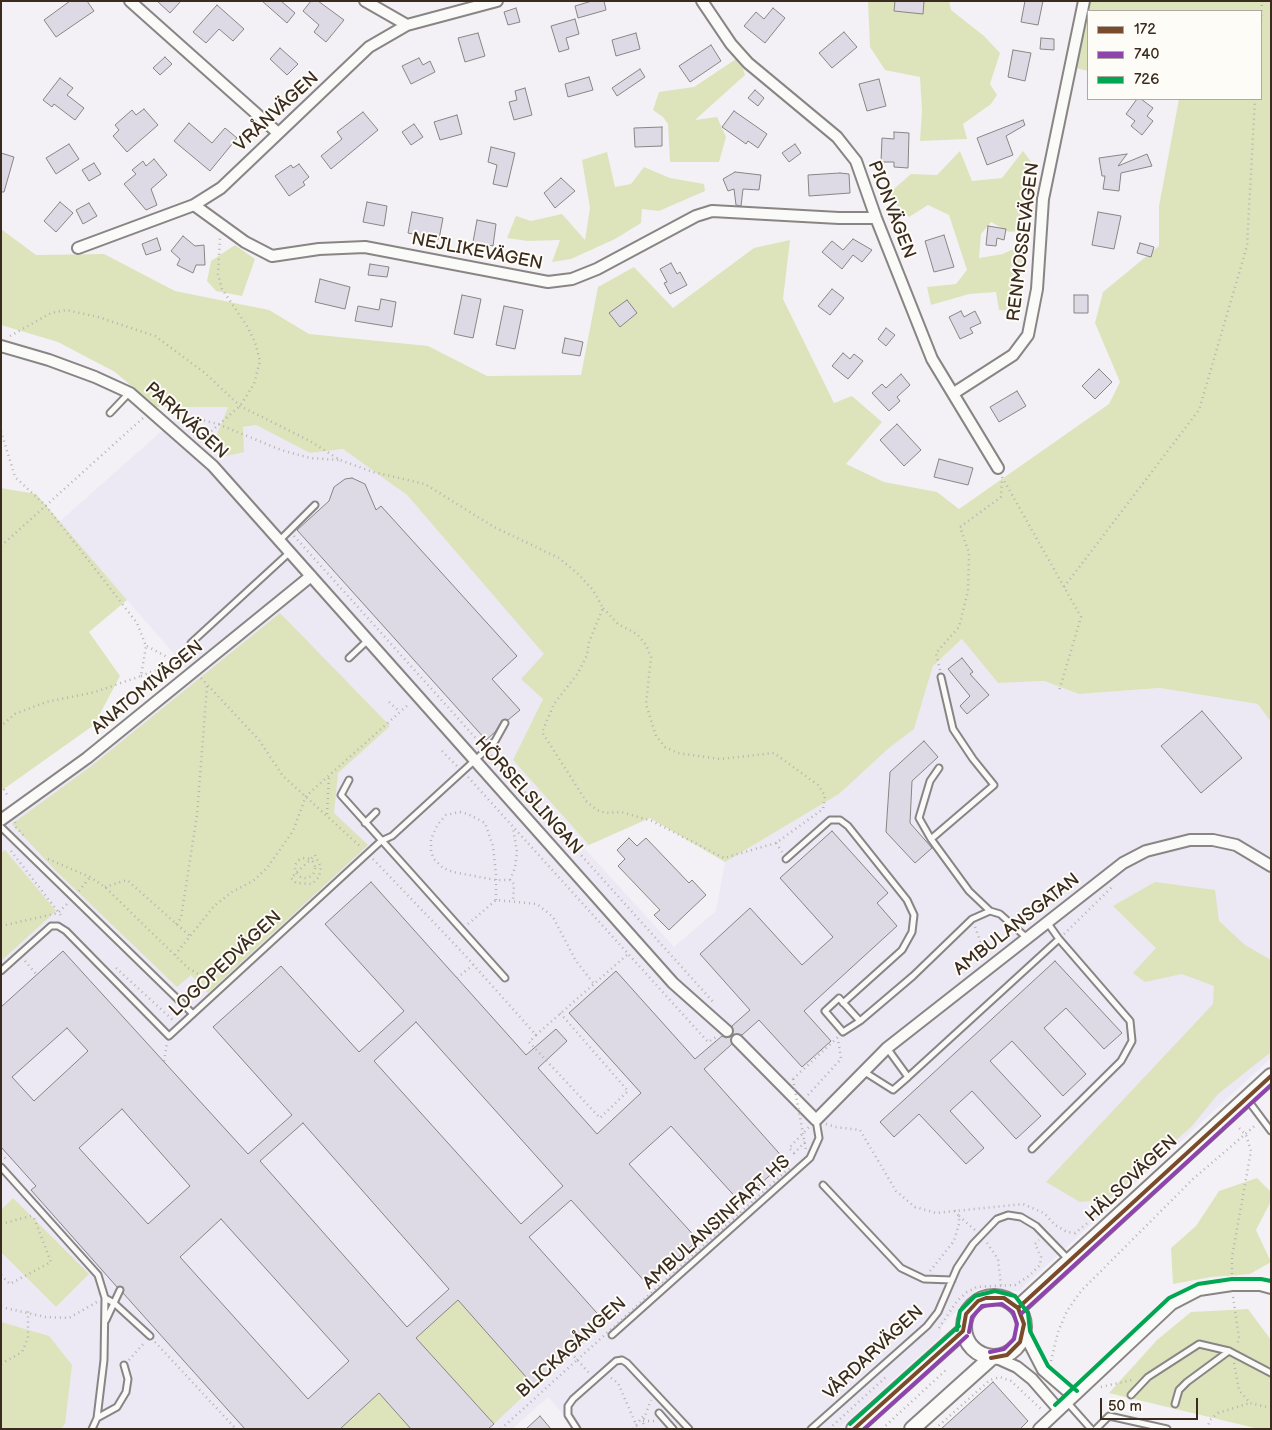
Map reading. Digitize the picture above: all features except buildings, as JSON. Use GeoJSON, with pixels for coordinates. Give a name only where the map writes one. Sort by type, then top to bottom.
{"type":"FeatureCollection","features":[{"type":"Feature","properties":{"kind":"street"},"geometry":{"type":"LineString","coordinates":[[130,1],[278,133]]}},
{"type":"Feature","properties":{"kind":"street"},"geometry":{"type":"LineString","coordinates":[[365,1],[407,25]]}},
{"type":"Feature","properties":{"kind":"street","name":"VRÅNVÄGEN"},"geometry":{"type":"LineString","coordinates":[[78,248],[194,205],[221,188],[369,47],[407,25],[497,1]]}},
{"type":"Feature","properties":{"kind":"street","name":"PIONVÄGEN"},"geometry":{"type":"LineString","coordinates":[[702,1],[727,38],[748,63],[837,138],[856,161],[876,218],[932,359],[998,468]]}},
{"type":"Feature","properties":{"kind":"street","name":"RENMOSSEVÄGEN"},"geometry":{"type":"LineString","coordinates":[[954,393],[1013,355],[1028,335],[1036,289],[1043,199],[1084,1]]}},
{"type":"Feature","properties":{"kind":"street","name":"NEJLIKEVÄGEN"},"geometry":{"type":"LineString","coordinates":[[194,205],[245,242],[272,256],[319,249],[365,247],[548,282],[572,279],[597,269],[696,216],[712,211],[839,218],[876,218]]}},
{"type":"Feature","properties":{"kind":"street","name":"PARKVÄGEN"},"geometry":{"type":"LineString","coordinates":[[3,343],[95,377],[130,393],[213,466],[311,576]]}},
{"type":"Feature","properties":{"kind":"street","name":"HÖRSELSLINGAN"},"geometry":{"type":"LineString","coordinates":[[311,576],[673,983],[727,1031]]}},
{"type":"Feature","properties":{"kind":"street","name":"ANATOMIVÄGEN"},"geometry":{"type":"LineString","coordinates":[[1,820],[87,758],[311,576]]}},
{"type":"Feature","properties":{"kind":"street","name":"AMBULANSGATAN"},"geometry":{"type":"LineString","coordinates":[[816,1120],[887,1048],[1123,862],[1146,851],[1181,842],[1213,840],[1236,845],[1271,866]]}},
{"type":"Feature","properties":{"kind":"street"},"geometry":{"type":"LineString","coordinates":[[737,1040],[816,1120]]}},
{"type":"Feature","properties":{"kind":"street","name":"HÄLSOVÄGEN"},"geometry":{"type":"LineString","coordinates":[[1018,1308],[1271,1076]]}},
{"type":"Feature","properties":{"kind":"street"},"geometry":{"type":"LineString","coordinates":[[1039,1429],[1172,1304],[1199,1290],[1232,1284],[1260,1285],[1271,1288]]}},
{"type":"Feature","properties":{"kind":"street"},"geometry":{"type":"LineString","coordinates":[[1059,1410],[1032,1379],[1017,1367],[976,1352],[970,1346],[963,1331],[966,1314],[978,1301],[986,1298],[1004,1298],[1018,1308],[1022,1316],[1024,1333],[1042,1370],[1070,1399]]}},
{"type":"Feature","properties":{"kind":"street"},"geometry":{"type":"LineString","coordinates":[[854,1429],[963,1331]]}},
{"type":"Feature","properties":{"kind":"street"},"geometry":{"type":"LineString","coordinates":[[912,1429],[994,1358],[1015,1350],[1024,1333]]}},
{"type":"Feature","properties":{"kind":"lane"},"geometry":{"type":"LineString","coordinates":[[110,412],[130,393]]}},
{"type":"Feature","properties":{"kind":"lane"},"geometry":{"type":"LineString","coordinates":[[280,540],[315,505]]}},
{"type":"Feature","properties":{"kind":"lane"},"geometry":{"type":"LineString","coordinates":[[190,644],[290,552]]}},
{"type":"Feature","properties":{"kind":"lane"},"geometry":{"type":"LineString","coordinates":[[349,658],[368,640]]}},
{"type":"Feature","properties":{"kind":"lane"},"geometry":{"type":"LineString","coordinates":[[931,839],[994,785],[973,760],[953,729],[941,677]]}},
{"type":"Feature","properties":{"kind":"lane","name":"LOGOPEDVÄGEN"},"geometry":{"type":"LineString","coordinates":[[1,971],[52,926],[58,926],[66,931],[169,1036],[381,841],[392,836],[486,750],[495,741],[505,723]]}},
{"type":"Feature","properties":{"kind":"lane"},"geometry":{"type":"LineString","coordinates":[[939,768],[930,781],[920,818],[931,839],[969,891],[990,911],[1000,914],[1027,938]]}},
{"type":"Feature","properties":{"kind":"lane"},"geometry":{"type":"LineString","coordinates":[[349,780],[341,795],[505,978]]}},
{"type":"Feature","properties":{"kind":"lane"},"geometry":{"type":"LineString","coordinates":[[365,823],[376,812]]}},
{"type":"Feature","properties":{"kind":"lane"},"geometry":{"type":"LineString","coordinates":[[786,859],[830,820],[840,820],[848,826],[901,893],[914,915],[912,932],[902,950],[843,1003]]}},
{"type":"Feature","properties":{"kind":"lane"},"geometry":{"type":"LineString","coordinates":[[1,827],[72,899],[193,1014]]}},
{"type":"Feature","properties":{"kind":"lane"},"geometry":{"type":"LineString","coordinates":[[860,1021],[839,998],[825,1011],[843,1032],[860,1021],[913,976],[972,919],[990,911]]}},
{"type":"Feature","properties":{"kind":"lane"},"geometry":{"type":"LineString","coordinates":[[1032,1149],[1121,1061],[1132,1041],[1130,1021],[1059,939],[1047,922]]}},
{"type":"Feature","properties":{"kind":"lane"},"geometry":{"type":"LineString","coordinates":[[863,1071],[893,1090],[1059,939]]}},
{"type":"Feature","properties":{"kind":"lane"},"geometry":{"type":"LineString","coordinates":[[887,1048],[908,1077]]}},
{"type":"Feature","properties":{"kind":"lane"},"geometry":{"type":"LineString","coordinates":[[1246,1099],[1271,1131]]}},
{"type":"Feature","properties":{"kind":"lane","name":"AMBULANSINFART HS"},"geometry":{"type":"LineString","coordinates":[[612,1335],[810,1158],[819,1138],[816,1120]]}},
{"type":"Feature","properties":{"kind":"lane"},"geometry":{"type":"LineString","coordinates":[[1,1166],[98,1275],[105,1298],[104,1360],[97,1418],[92,1429]]}},
{"type":"Feature","properties":{"kind":"lane"},"geometry":{"type":"LineString","coordinates":[[824,1185],[901,1268],[924,1279],[952,1280]]}},
{"type":"Feature","properties":{"kind":"lane","name":"VÅRDARVÄGEN"},"geometry":{"type":"LineString","coordinates":[[811,1429],[927,1326],[938,1312],[957,1268],[981,1235],[997,1219],[1008,1215],[1020,1217],[1045,1234],[1070,1261]]}},
{"type":"Feature","properties":{"kind":"lane"},"geometry":{"type":"LineString","coordinates":[[104,1322],[120,1290]]}},
{"type":"Feature","properties":{"kind":"lane"},"geometry":{"type":"LineString","coordinates":[[105,1298],[114,1303],[150,1336]]}},
{"type":"Feature","properties":{"kind":"lane"},"geometry":{"type":"LineString","coordinates":[[1131,1395],[1148,1377],[1199,1344],[1229,1351],[1271,1372]]}},
{"type":"Feature","properties":{"kind":"lane"},"geometry":{"type":"LineString","coordinates":[[1175,1404],[1180,1390],[1187,1382],[1229,1351]]}},
{"type":"Feature","properties":{"kind":"lane"},"geometry":{"type":"LineString","coordinates":[[577,1429],[568,1415],[568,1406],[573,1399],[616,1361],[622,1360],[689,1429]]}},
{"type":"Feature","properties":{"kind":"lane"},"geometry":{"type":"LineString","coordinates":[[97,1418],[117,1407],[126,1392],[128,1380],[124,1365]]}},
{"type":"Feature","properties":{"kind":"lane"},"geometry":{"type":"LineString","coordinates":[[1070,1399],[1091,1429]]}},
{"type":"Feature","properties":{"kind":"lane"},"geometry":{"type":"LineString","coordinates":[[659,1414],[673,1429]]}},
{"type":"Feature","properties":{"kind":"lane"},"geometry":{"type":"LineString","coordinates":[[1096,1429],[1109,1416],[1168,1429]]}},
{"type":"Feature","properties":{"kind":"path"},"geometry":{"type":"LineString","coordinates":[[1064,586],[1199,410],[1248,246],[1255,100]]}},
{"type":"Feature","properties":{"kind":"path"},"geometry":{"type":"LineString","coordinates":[[193,447],[240,406],[254,384],[260,360],[255,342],[247,326],[222,289],[218,274],[220,224]]}},
{"type":"Feature","properties":{"kind":"path"},"geometry":{"type":"LineString","coordinates":[[3,343],[26,325],[51,313],[66,310],[98,316],[155,336],[205,374],[240,406],[302,436],[340,460],[373,472],[425,484],[494,527],[559,558],[593,590],[603,608],[618,624],[637,634],[646,645],[651,657],[646,704],[656,736],[665,747],[678,753],[720,760],[774,753],[818,785],[824,796],[823,809],[776,843],[724,858],[652,821],[621,812],[606,813],[597,810],[586,801],[542,732],[554,704],[578,673],[587,655],[603,608]]}},
{"type":"Feature","properties":{"kind":"path"},"geometry":{"type":"LineString","coordinates":[[1,546],[151,410],[177,413],[218,424],[290,453],[317,459],[340,460]]}},
{"type":"Feature","properties":{"kind":"path"},"geometry":{"type":"LineString","coordinates":[[1,431],[14,476],[46,506],[137,623],[146,646],[141,676]]}},
{"type":"Feature","properties":{"kind":"path"},"geometry":{"type":"LineString","coordinates":[[941,677],[936,653],[959,627],[968,592],[969,553],[960,527],[1001,497],[1002,476],[1081,617],[1059,691]]}},
{"type":"Feature","properties":{"kind":"path"},"geometry":{"type":"LineString","coordinates":[[289,531],[716,1005]]}},
{"type":"Feature","properties":{"kind":"path"},"geometry":{"type":"LineString","coordinates":[[146,646],[179,664]]}},
{"type":"Feature","properties":{"kind":"path"},"geometry":{"type":"LineString","coordinates":[[1,726],[15,714],[46,702],[95,692],[176,662]]}},
{"type":"Feature","properties":{"kind":"path"},"geometry":{"type":"LineString","coordinates":[[200,677],[259,740],[283,776],[368,853],[463,953],[536,1035]]}},
{"type":"Feature","properties":{"kind":"path"},"geometry":{"type":"LineString","coordinates":[[176,924],[181,918],[198,815],[207,684]]}},
{"type":"Feature","properties":{"kind":"path"},"geometry":{"type":"LineString","coordinates":[[175,955],[214,906],[232,892],[253,881],[267,868],[293,832],[306,796],[418,696]]}},
{"type":"Feature","properties":{"kind":"path"},"geometry":{"type":"LineString","coordinates":[[389,702],[400,712]]}},
{"type":"Feature","properties":{"kind":"path"},"geometry":{"type":"LineString","coordinates":[[442,750],[708,1042],[727,1031]]}},
{"type":"Feature","properties":{"kind":"path"},"geometry":{"type":"LineString","coordinates":[[327,815],[329,776]]}},
{"type":"Feature","properties":{"kind":"path"},"geometry":{"type":"LineString","coordinates":[[1,785],[8,796]]}},
{"type":"Feature","properties":{"kind":"path"},"geometry":{"type":"LineString","coordinates":[[496,900],[496,880],[493,846],[485,823],[481,819],[460,812],[446,815],[438,824],[431,839],[431,852],[434,859],[443,868],[453,872],[496,880],[510,880],[514,884],[513,900]]}},
{"type":"Feature","properties":{"kind":"path"},"geometry":{"type":"LineString","coordinates":[[17,816],[15,825],[29,841]]}},
{"type":"Feature","properties":{"kind":"path"},"geometry":{"type":"LineString","coordinates":[[510,880],[515,868],[517,852],[512,827]]}},
{"type":"Feature","properties":{"kind":"path"},"geometry":{"type":"LineString","coordinates":[[7,845],[58,913]]}},
{"type":"Feature","properties":{"kind":"path"},"geometry":{"type":"LineString","coordinates":[[355,853],[362,848]]}},
{"type":"Feature","properties":{"kind":"path"},"geometry":{"type":"LineString","coordinates":[[315,855],[320,862],[319,877],[316,881],[301,885],[291,878],[296,874],[311,859],[315,855]]}},
{"type":"Feature","properties":{"kind":"path"},"geometry":{"type":"LineString","coordinates":[[46,857],[56,864],[90,877],[105,887],[195,974],[215,984]]}},
{"type":"Feature","properties":{"kind":"path"},"geometry":{"type":"LineString","coordinates":[[304,858],[311,859],[315,867],[311,876],[304,878],[296,874],[294,866],[298,860],[304,858]]}},
{"type":"Feature","properties":{"kind":"path"},"geometry":{"type":"LineString","coordinates":[[1,926],[58,913],[90,877]]}},
{"type":"Feature","properties":{"kind":"path"},"geometry":{"type":"LineString","coordinates":[[319,877],[324,882]]}},
{"type":"Feature","properties":{"kind":"path"},"geometry":{"type":"LineString","coordinates":[[105,887],[127,880],[190,936]]}},
{"type":"Feature","properties":{"kind":"path"},"geometry":{"type":"LineString","coordinates":[[316,881],[321,886]]}},
{"type":"Feature","properties":{"kind":"path"},"geometry":{"type":"LineString","coordinates":[[1059,939],[1113,886]]}},
{"type":"Feature","properties":{"kind":"path"},"geometry":{"type":"LineString","coordinates":[[463,953],[463,929],[496,900],[513,900],[537,904],[548,911],[559,925],[576,960],[594,984]]}},
{"type":"Feature","properties":{"kind":"path"},"geometry":{"type":"LineString","coordinates":[[972,919],[989,967]]}},
{"type":"Feature","properties":{"kind":"path"},"geometry":{"type":"LineString","coordinates":[[560,1014],[628,1091],[600,1118],[529,1042],[536,1035],[628,954]]}},
{"type":"Feature","properties":{"kind":"path"},"geometry":{"type":"LineString","coordinates":[[457,978],[473,965]]}},
{"type":"Feature","properties":{"kind":"path"},"geometry":{"type":"LineString","coordinates":[[806,1150],[793,1079],[843,1032]]}},
{"type":"Feature","properties":{"kind":"path"},"geometry":{"type":"LineString","coordinates":[[164,1061],[169,1036]]}},
{"type":"Feature","properties":{"kind":"path"},"geometry":{"type":"LineString","coordinates":[[800,1104],[841,1059],[838,1037]]}},
{"type":"Feature","properties":{"kind":"path"},"geometry":{"type":"LineString","coordinates":[[816,1120],[836,1127],[860,1130],[896,1191],[915,1207],[936,1213],[1023,1204],[1044,1213],[1055,1225],[1067,1232],[1075,1233],[1107,1207]]}},
{"type":"Feature","properties":{"kind":"path"},"geometry":{"type":"LineString","coordinates":[[1050,1364],[1058,1332],[1066,1312],[1081,1291],[1193,1179],[1246,1135]]}},
{"type":"Feature","properties":{"kind":"path"},"geometry":{"type":"LineString","coordinates":[[801,1136],[789,1148],[794,1153],[805,1142]]}},
{"type":"Feature","properties":{"kind":"path","name":"BLICKAGÅNGEN"},"geometry":{"type":"LineString","coordinates":[[501,1429],[792,1166]]}},
{"type":"Feature","properties":{"kind":"path"},"geometry":{"type":"LineString","coordinates":[[954,1210],[981,1235],[998,1258],[1001,1287]]}},
{"type":"Feature","properties":{"kind":"path"},"geometry":{"type":"LineString","coordinates":[[1,1224],[42,1213]]}},
{"type":"Feature","properties":{"kind":"path"},"geometry":{"type":"LineString","coordinates":[[1,1275],[10,1284],[51,1262],[33,1215]]}},
{"type":"Feature","properties":{"kind":"path"},"geometry":{"type":"LineString","coordinates":[[924,1279],[954,1241],[959,1216]]}},
{"type":"Feature","properties":{"kind":"path"},"geometry":{"type":"LineString","coordinates":[[934,1332],[950,1314],[957,1301],[967,1292],[977,1287],[1015,1285],[1029,1276],[1040,1265],[1041,1258],[1035,1244],[1045,1234]]}},
{"type":"Feature","properties":{"kind":"path"},"geometry":{"type":"LineString","coordinates":[[1,1306],[28,1311],[46,1317],[69,1318],[105,1298]]}},
{"type":"Feature","properties":{"kind":"path"},"geometry":{"type":"LineString","coordinates":[[1,1364],[22,1352],[28,1338],[28,1311]]}},
{"type":"Feature","properties":{"kind":"path"},"geometry":{"type":"LineString","coordinates":[[124,1365],[150,1336],[236,1429]]}},
{"type":"Feature","properties":{"kind":"path"},"geometry":{"type":"LineString","coordinates":[[571,1353],[595,1379],[612,1378],[618,1383],[636,1428]]}},
{"type":"Feature","properties":{"kind":"path"},"geometry":{"type":"LineString","coordinates":[[935,1356],[972,1396]]}},
{"type":"Feature","properties":{"kind":"path"},"geometry":{"type":"LineString","coordinates":[[882,1429],[947,1370]]}},
{"type":"Feature","properties":{"kind":"path"},"geometry":{"type":"LineString","coordinates":[[829,1429],[887,1375]]}},
{"type":"Feature","properties":{"kind":"path"},"geometry":{"type":"LineString","coordinates":[[1098,1388],[1148,1377]]}},
{"type":"Feature","properties":{"kind":"path"},"geometry":{"type":"LineString","coordinates":[[935,1429],[990,1380],[1000,1378],[1012,1381],[1021,1388],[1050,1418]]}},
{"type":"Feature","properties":{"kind":"path"},"geometry":{"type":"LineString","coordinates":[[636,1428],[655,1392]]}},
{"type":"Feature","properties":{"kind":"path"},"geometry":{"type":"LineString","coordinates":[[1207,1429],[1210,1420],[1218,1413],[1250,1403]]}},
{"type":"Feature","properties":{"kind":"path"},"geometry":{"type":"LineString","coordinates":[[644,1429],[645,1414]]}},
{"type":"Feature","properties":{"kind":"shaded area"},"geometry":{"type":"Polygon","coordinates":[[[189,407],[228,407],[213,444],[243,427],[256,425],[310,453],[343,449],[407,495],[545,654],[543,699],[513,760],[589,845],[584,848],[674,947],[716,911],[725,862],[839,794],[889,748],[914,729],[933,666],[963,639],[998,683],[1044,681],[1079,694],[1160,688],[1259,704],[1271,722],[1271,1058],[1019,1291],[978,1289],[942,1326],[940,1337],[838,1429],[576,1429],[548,1397],[512,1429],[61,1429],[65,1424],[1,1322],[1,829],[191,680],[183,664],[59,522],[189,407]]]}},
{"type":"Feature","properties":{"kind":"green space"},"geometry":{"type":"Polygon","coordinates":[[[868,1],[949,1],[951,10],[984,36],[1000,53],[990,84],[997,95],[991,104],[963,124],[967,139],[920,141],[922,111],[920,77],[885,70],[870,47],[868,1]]]}},
{"type":"Feature","properties":{"kind":"green space"},"geometry":{"type":"Polygon","coordinates":[[[1091,1],[1271,1],[1271,722],[1258,704],[1160,688],[1079,694],[1044,681],[998,683],[962,639],[933,666],[914,729],[889,748],[839,794],[725,862],[650,818],[589,845],[513,760],[543,699],[521,679],[544,654],[407,495],[343,449],[310,453],[256,425],[243,427],[244,452],[226,456],[213,444],[228,407],[156,407],[115,372],[58,342],[1,325],[1,229],[36,255],[104,254],[175,291],[269,310],[309,334],[428,346],[487,376],[581,375],[598,287],[634,267],[673,308],[754,248],[790,240],[783,299],[834,403],[852,396],[882,422],[846,464],[884,482],[937,492],[959,509],[1109,404],[1120,382],[1095,323],[1103,292],[1159,246],[1159,206],[1179,100],[1262,100],[1262,10],[1089,10],[1091,1]]]}},
{"type":"Feature","properties":{"kind":"green space"},"geometry":{"type":"Polygon","coordinates":[[[1087,18],[1087,71],[1076,68],[1087,18]]]}},
{"type":"Feature","properties":{"kind":"green space"},"geometry":{"type":"Polygon","coordinates":[[[739,57],[745,75],[695,120],[717,117],[726,137],[719,162],[670,162],[668,124],[663,117],[653,110],[659,92],[694,87],[739,57]]]}},
{"type":"Feature","properties":{"kind":"green space"},"geometry":{"type":"Polygon","coordinates":[[[960,151],[972,181],[1002,178],[1023,151],[1033,164],[1025,230],[1009,232],[991,222],[981,234],[979,258],[1003,254],[1025,243],[1016,311],[999,310],[996,292],[969,294],[931,305],[927,287],[956,284],[967,270],[949,215],[928,205],[909,217],[887,195],[911,174],[937,175],[960,151]]]}},
{"type":"Feature","properties":{"kind":"green space"},"geometry":{"type":"Polygon","coordinates":[[[607,152],[615,187],[631,184],[644,167],[670,178],[704,184],[705,191],[659,211],[642,209],[641,223],[615,239],[571,259],[552,262],[560,240],[528,241],[507,238],[516,216],[531,221],[562,214],[585,240],[590,208],[582,160],[607,152]]]}},
{"type":"Feature","properties":{"kind":"green space"},"geometry":{"type":"Polygon","coordinates":[[[235,245],[255,259],[242,296],[216,291],[207,281],[211,261],[235,245]]]}},
{"type":"Feature","properties":{"kind":"green space"},"geometry":{"type":"Polygon","coordinates":[[[1,488],[36,494],[127,600],[89,632],[120,676],[94,725],[1,791],[1,488]]]}},
{"type":"Feature","properties":{"kind":"green space"},"geometry":{"type":"Polygon","coordinates":[[[280,613],[390,726],[338,773],[334,813],[368,845],[208,993],[191,975],[177,987],[56,871],[12,824],[90,767],[280,613]]]}},
{"type":"Feature","properties":{"kind":"green space"},"geometry":{"type":"Polygon","coordinates":[[[5,850],[56,911],[1,961],[1,853],[5,850]]]}},
{"type":"Feature","properties":{"kind":"green space"},"geometry":{"type":"Polygon","coordinates":[[[1155,882],[1215,890],[1219,921],[1245,945],[1271,960],[1271,1052],[1218,1094],[1192,1126],[1109,1199],[1080,1202],[1046,1182],[1213,1004],[1214,986],[1182,974],[1145,982],[1133,973],[1156,948],[1113,906],[1155,882]]]}},
{"type":"Feature","properties":{"kind":"green space"},"geometry":{"type":"Polygon","coordinates":[[[1257,1178],[1271,1192],[1271,1201],[1256,1230],[1271,1262],[1250,1274],[1212,1277],[1173,1284],[1171,1248],[1196,1226],[1219,1191],[1257,1178]]]}},
{"type":"Feature","properties":{"kind":"green space"},"geometry":{"type":"Polygon","coordinates":[[[13,1198],[89,1274],[56,1307],[1,1252],[1,1210],[13,1198]]]}},
{"type":"Feature","properties":{"kind":"green space"},"geometry":{"type":"Polygon","coordinates":[[[458,1300],[534,1386],[494,1424],[416,1338],[458,1300]]]}},
{"type":"Feature","properties":{"kind":"green space"},"geometry":{"type":"Polygon","coordinates":[[[1248,1309],[1271,1340],[1271,1429],[1259,1429],[1109,1393],[1157,1340],[1191,1312],[1248,1309]]]}},
{"type":"Feature","properties":{"kind":"green space"},"geometry":{"type":"Polygon","coordinates":[[[1,1322],[49,1336],[72,1365],[65,1424],[61,1429],[1,1429],[1,1322]]]}},
{"type":"Feature","properties":{"kind":"green space"},"geometry":{"type":"Polygon","coordinates":[[[372,1384],[411,1429],[332,1429],[346,1424],[369,1403],[372,1384]]]}},
{"type":"Feature","properties":{"kind":"transit line","name":"172"},"geometry":{"type":"LineString","coordinates":[[1018,1308],[1271,1076]]}},
{"type":"Feature","properties":{"kind":"transit line","name":"740"},"geometry":{"type":"LineString","coordinates":[[1022,1313],[1271,1085]]}},
{"type":"Feature","properties":{"kind":"transit line","name":"726"},"geometry":{"type":"LineString","coordinates":[[1055,1405],[1169,1298],[1198,1284],[1232,1279],[1271,1281]]}},
{"type":"Feature","properties":{"kind":"transit line","name":"726"},"geometry":{"type":"LineString","coordinates":[[957,1330],[960,1311],[975,1296],[995,1291],[1015,1296],[1028,1313],[1030,1331],[1048,1366],[1077,1391]]}},
{"type":"Feature","properties":{"kind":"transit line","name":"172"},"geometry":{"type":"LineString","coordinates":[[963,1331],[966,1314],[978,1301],[986,1298],[1004,1298],[1018,1308],[1024,1324],[1020,1342],[1007,1355],[991,1358]]}},
{"type":"Feature","properties":{"kind":"transit line","name":"740"},"geometry":{"type":"LineString","coordinates":[[969,1332],[972,1317],[982,1306],[1002,1304],[1013,1312],[1017,1324],[1014,1339],[1004,1349],[990,1352]]}},
{"type":"Feature","properties":{"kind":"transit line","name":"726"},"geometry":{"type":"LineString","coordinates":[[850,1424],[959,1326]]}},
{"type":"Feature","properties":{"kind":"transit line","name":"172"},"geometry":{"type":"LineString","coordinates":[[854,1429],[963,1331]]}},
{"type":"Feature","properties":{"kind":"transit line","name":"740"},"geometry":{"type":"LineString","coordinates":[[864,1429],[967,1336]]}}]}
